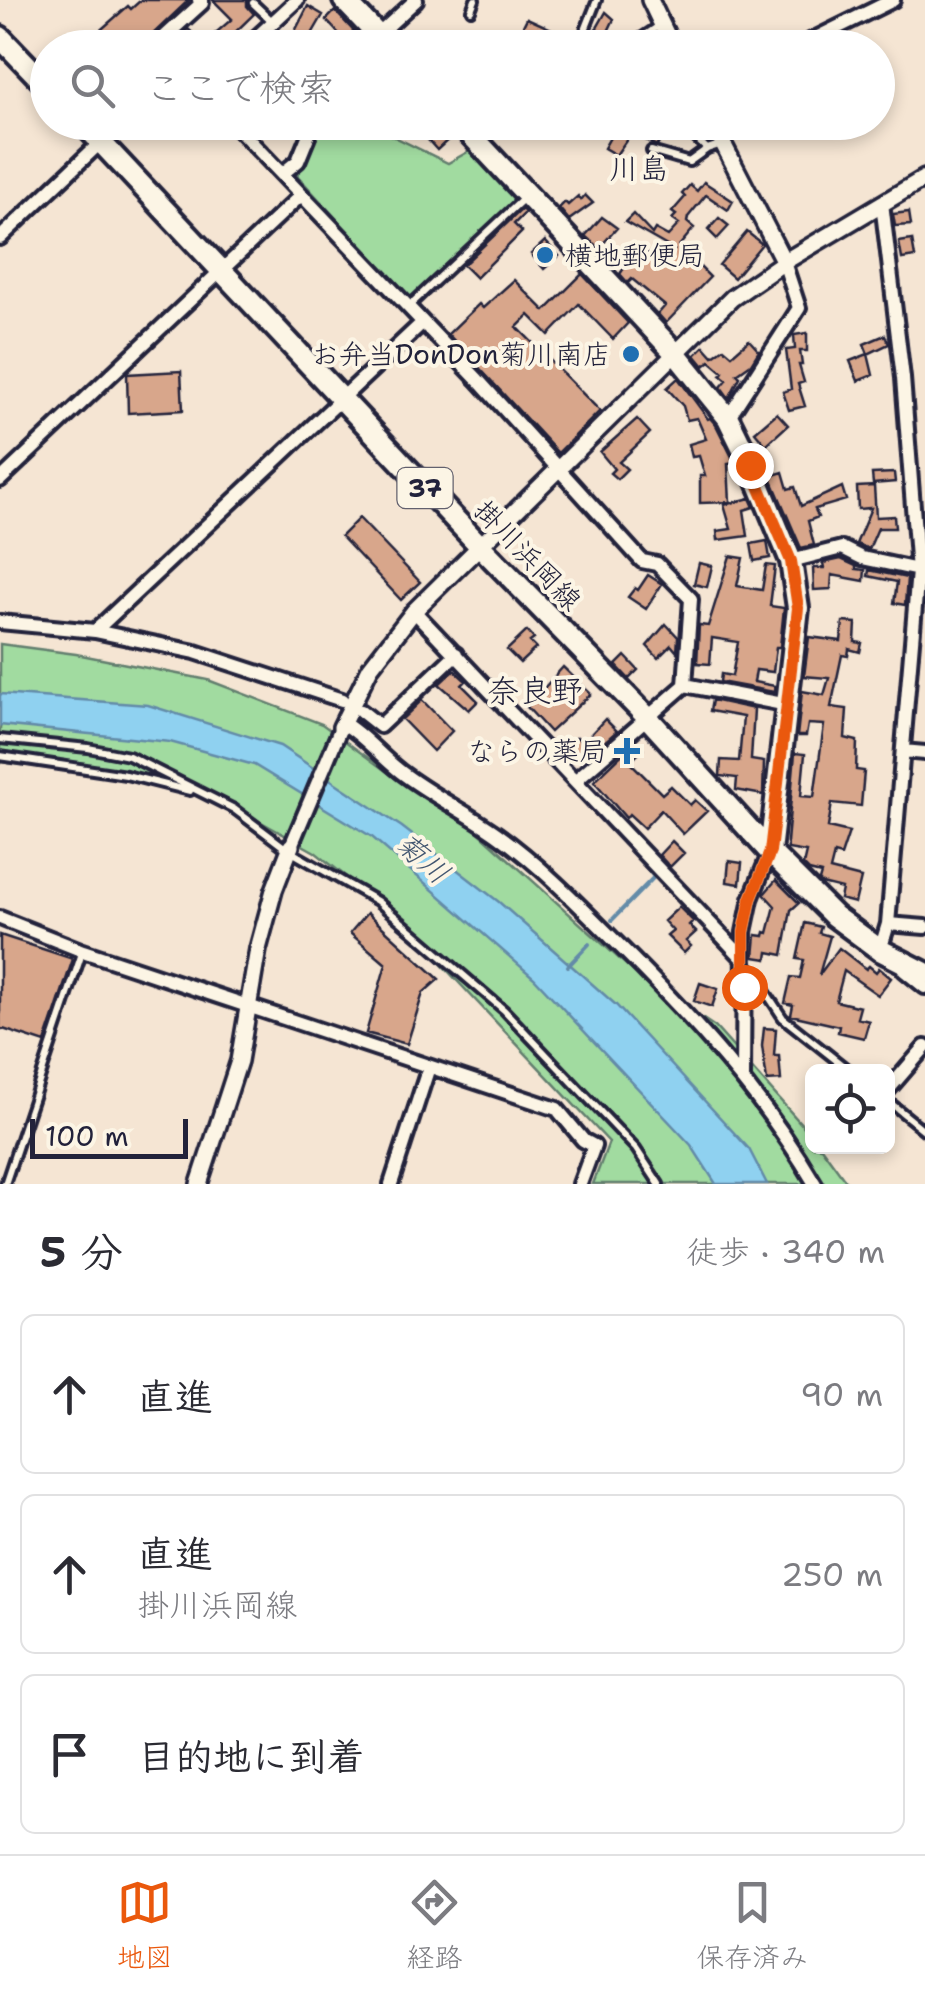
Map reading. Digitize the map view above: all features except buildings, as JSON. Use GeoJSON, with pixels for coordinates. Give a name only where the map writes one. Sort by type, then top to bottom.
{"type":"FeatureCollection","features":[{"type":"Feature","properties":{"kind":"main road"},"geometry":{"type":"LineString","coordinates":[[344,0],[367,30]]}},
{"type":"Feature","properties":{"kind":"main road"},"geometry":{"type":"LineString","coordinates":[[0,37],[30,68]]}},
{"type":"Feature","properties":{"kind":"main road"},"geometry":{"type":"LineString","coordinates":[[477,140],[677,355],[728,418],[791,561],[798,608],[770,852]]}},
{"type":"Feature","properties":{"kind":"main road","name":"掛川浜岡線"},"geometry":{"type":"LineString","coordinates":[[101,142],[480,546],[646,716],[770,852],[834,916],[880,950],[925,973]]}},
{"type":"Feature","properties":{"kind":"street"},"geometry":{"type":"LineString","coordinates":[[264,30],[296,0]]}},
{"type":"Feature","properties":{"kind":"street"},"geometry":{"type":"LineString","coordinates":[[389,30],[416,0]]}},
{"type":"Feature","properties":{"kind":"street"},"geometry":{"type":"LineString","coordinates":[[650,0],[665,30]]}},
{"type":"Feature","properties":{"kind":"street"},"geometry":{"type":"LineString","coordinates":[[832,30],[893,0]]}},
{"type":"Feature","properties":{"kind":"street"},"geometry":{"type":"LineString","coordinates":[[172,30],[202,1]]}},
{"type":"Feature","properties":{"kind":"street"},"geometry":{"type":"LineString","coordinates":[[249,140],[560,468],[642,561],[657,564],[691,599],[685,685],[576,780]]}},
{"type":"Feature","properties":{"kind":"street"},"geometry":{"type":"LineString","coordinates":[[282,174],[298,160],[306,140]]}},
{"type":"Feature","properties":{"kind":"street"},"geometry":{"type":"LineString","coordinates":[[718,140],[784,262],[799,308],[728,418]]}},
{"type":"Feature","properties":{"kind":"street"},"geometry":{"type":"LineString","coordinates":[[0,238],[101,142]]}},
{"type":"Feature","properties":{"kind":"street"},"geometry":{"type":"LineString","coordinates":[[199,1184],[239,1061],[258,949],[290,848],[370,668],[414,610],[732,298],[784,262],[925,178]]}},
{"type":"Feature","properties":{"kind":"street"},"geometry":{"type":"LineString","coordinates":[[0,480],[300,196]]}},
{"type":"Feature","properties":{"kind":"street"},"geometry":{"type":"LineString","coordinates":[[882,203],[922,571],[888,924],[880,950],[925,987]]}},
{"type":"Feature","properties":{"kind":"street"},"geometry":{"type":"LineString","coordinates":[[95,631],[422,324]]}},
{"type":"Feature","properties":{"kind":"street"},"geometry":{"type":"LineString","coordinates":[[791,561],[842,548],[862,558],[922,571]]}},
{"type":"Feature","properties":{"kind":"street"},"geometry":{"type":"LineString","coordinates":[[414,610],[742,956]]}},
{"type":"Feature","properties":{"kind":"street"},"geometry":{"type":"LineString","coordinates":[[0,622],[95,631],[208,656],[342,700]]}},
{"type":"Feature","properties":{"kind":"street"},"geometry":{"type":"LineString","coordinates":[[361,711],[380,726],[456,654]]}},
{"type":"Feature","properties":{"kind":"street"},"geometry":{"type":"LineString","coordinates":[[685,685],[788,704]]}},
{"type":"Feature","properties":{"kind":"street"},"geometry":{"type":"LineString","coordinates":[[342,725],[361,734],[400,772],[500,836],[577,904],[683,1010],[743,1079],[815,1184]]}},
{"type":"Feature","properties":{"kind":"street"},"geometry":{"type":"LineString","coordinates":[[904,751],[925,753]]}},
{"type":"Feature","properties":{"kind":"street"},"geometry":{"type":"LineString","coordinates":[[743,1079],[742,956],[751,899],[770,852]]}},
{"type":"Feature","properties":{"kind":"street"},"geometry":{"type":"LineString","coordinates":[[0,918],[83,951],[557,1109],[583,1140],[594,1146],[580,1184]]}},
{"type":"Feature","properties":{"kind":"street"},"geometry":{"type":"LineString","coordinates":[[888,924],[925,927]]}},
{"type":"Feature","properties":{"kind":"street"},"geometry":{"type":"LineString","coordinates":[[895,1082],[925,1047]]}},
{"type":"Feature","properties":{"kind":"street"},"geometry":{"type":"LineString","coordinates":[[392,1184],[429,1066]]}},
{"type":"Feature","properties":{"kind":"lane"},"geometry":{"type":"LineString","coordinates":[[471,10],[475,0]]}},
{"type":"Feature","properties":{"kind":"lane"},"geometry":{"type":"LineString","coordinates":[[584,30],[594,0]]}},
{"type":"Feature","properties":{"kind":"lane"},"geometry":{"type":"LineString","coordinates":[[254,3],[273,22]]}},
{"type":"Feature","properties":{"kind":"lane"},"geometry":{"type":"LineString","coordinates":[[653,30],[662,24]]}},
{"type":"Feature","properties":{"kind":"lane"},"geometry":{"type":"LineString","coordinates":[[652,151],[689,162],[709,140]]}},
{"type":"Feature","properties":{"kind":"lane"},"geometry":{"type":"LineString","coordinates":[[407,307],[527,195]]}},
{"type":"Feature","properties":{"kind":"lane"},"geometry":{"type":"LineString","coordinates":[[0,739],[128,756],[196,793]]}},
{"type":"Feature","properties":{"kind":"lane"},"geometry":{"type":"LineString","coordinates":[[0,756],[126,775],[196,793],[234,810],[378,902],[504,1010],[636,1149],[659,1184]]}},
{"type":"Feature","properties":{"kind":"lane"},"geometry":{"type":"LineString","coordinates":[[5,1184],[83,951]]}},
{"type":"Feature","properties":{"kind":"lane"},"geometry":{"type":"LineString","coordinates":[[742,956],[783,1018],[841,1064]]}},
{"type":"Feature","properties":{"kind":"lane"},"geometry":{"type":"LineString","coordinates":[[895,1106],[925,1131]]}},
{"type":"Feature","properties":{"kind":"green space"},"geometry":{"type":"Polygon","coordinates":[[[311,140],[401,140],[448,163],[473,149],[517,201],[410,300],[296,174],[311,140]]]}},
{"type":"Feature","properties":{"kind":"green space"},"geometry":{"type":"Polygon","coordinates":[[[0,644],[76,654],[208,680],[322,724],[394,777],[473,827],[635,973],[715,1027],[805,1128],[805,1154],[826,1154],[848,1184],[593,1184],[609,1142],[398,918],[315,852],[202,789],[0,762],[0,644]]]}},
{"type":"Feature","properties":{"kind":"water","name":"菊川"},"geometry":{"type":"Polygon","coordinates":[[[0,694],[148,705],[280,746],[402,827],[499,902],[616,1005],[749,1149],[767,1184],[716,1184],[691,1145],[534,978],[372,837],[254,765],[170,742],[0,725],[0,694]]]}},
{"type":"Feature","properties":{"kind":"waterway"},"geometry":{"type":"LineString","coordinates":[[612,920],[654,877],[636,854]]}},
{"type":"Feature","properties":{"kind":"waterway"},"geometry":{"type":"LineString","coordinates":[[568,966],[589,944]]}},
{"type":"Feature","properties":{"kind":"place","name":"横地郵便局"},"geometry":{"type":"Point","coordinates":[545,255]}},
{"type":"Feature","properties":{"kind":"place","name":"お弁当DonDon菊川南店"},"geometry":{"type":"Point","coordinates":[631,354]}},
{"type":"Feature","properties":{"kind":"place","name":"ならの薬局"},"geometry":{"type":"Point","coordinates":[627,751]}},
{"type":"Feature","properties":{"kind":"district","name":"川島"},"geometry":{"type":"Point","coordinates":[639,168]}},
{"type":"Feature","properties":{"kind":"district","name":"奈良野"},"geometry":{"type":"Point","coordinates":[535,690]}},
{"type":"Feature","properties":{"kind":"route"},"geometry":{"type":"LineString","coordinates":[[744,987],[744,932],[751,899],[770,852],[798,608],[791,561],[750,465]]}}]}
